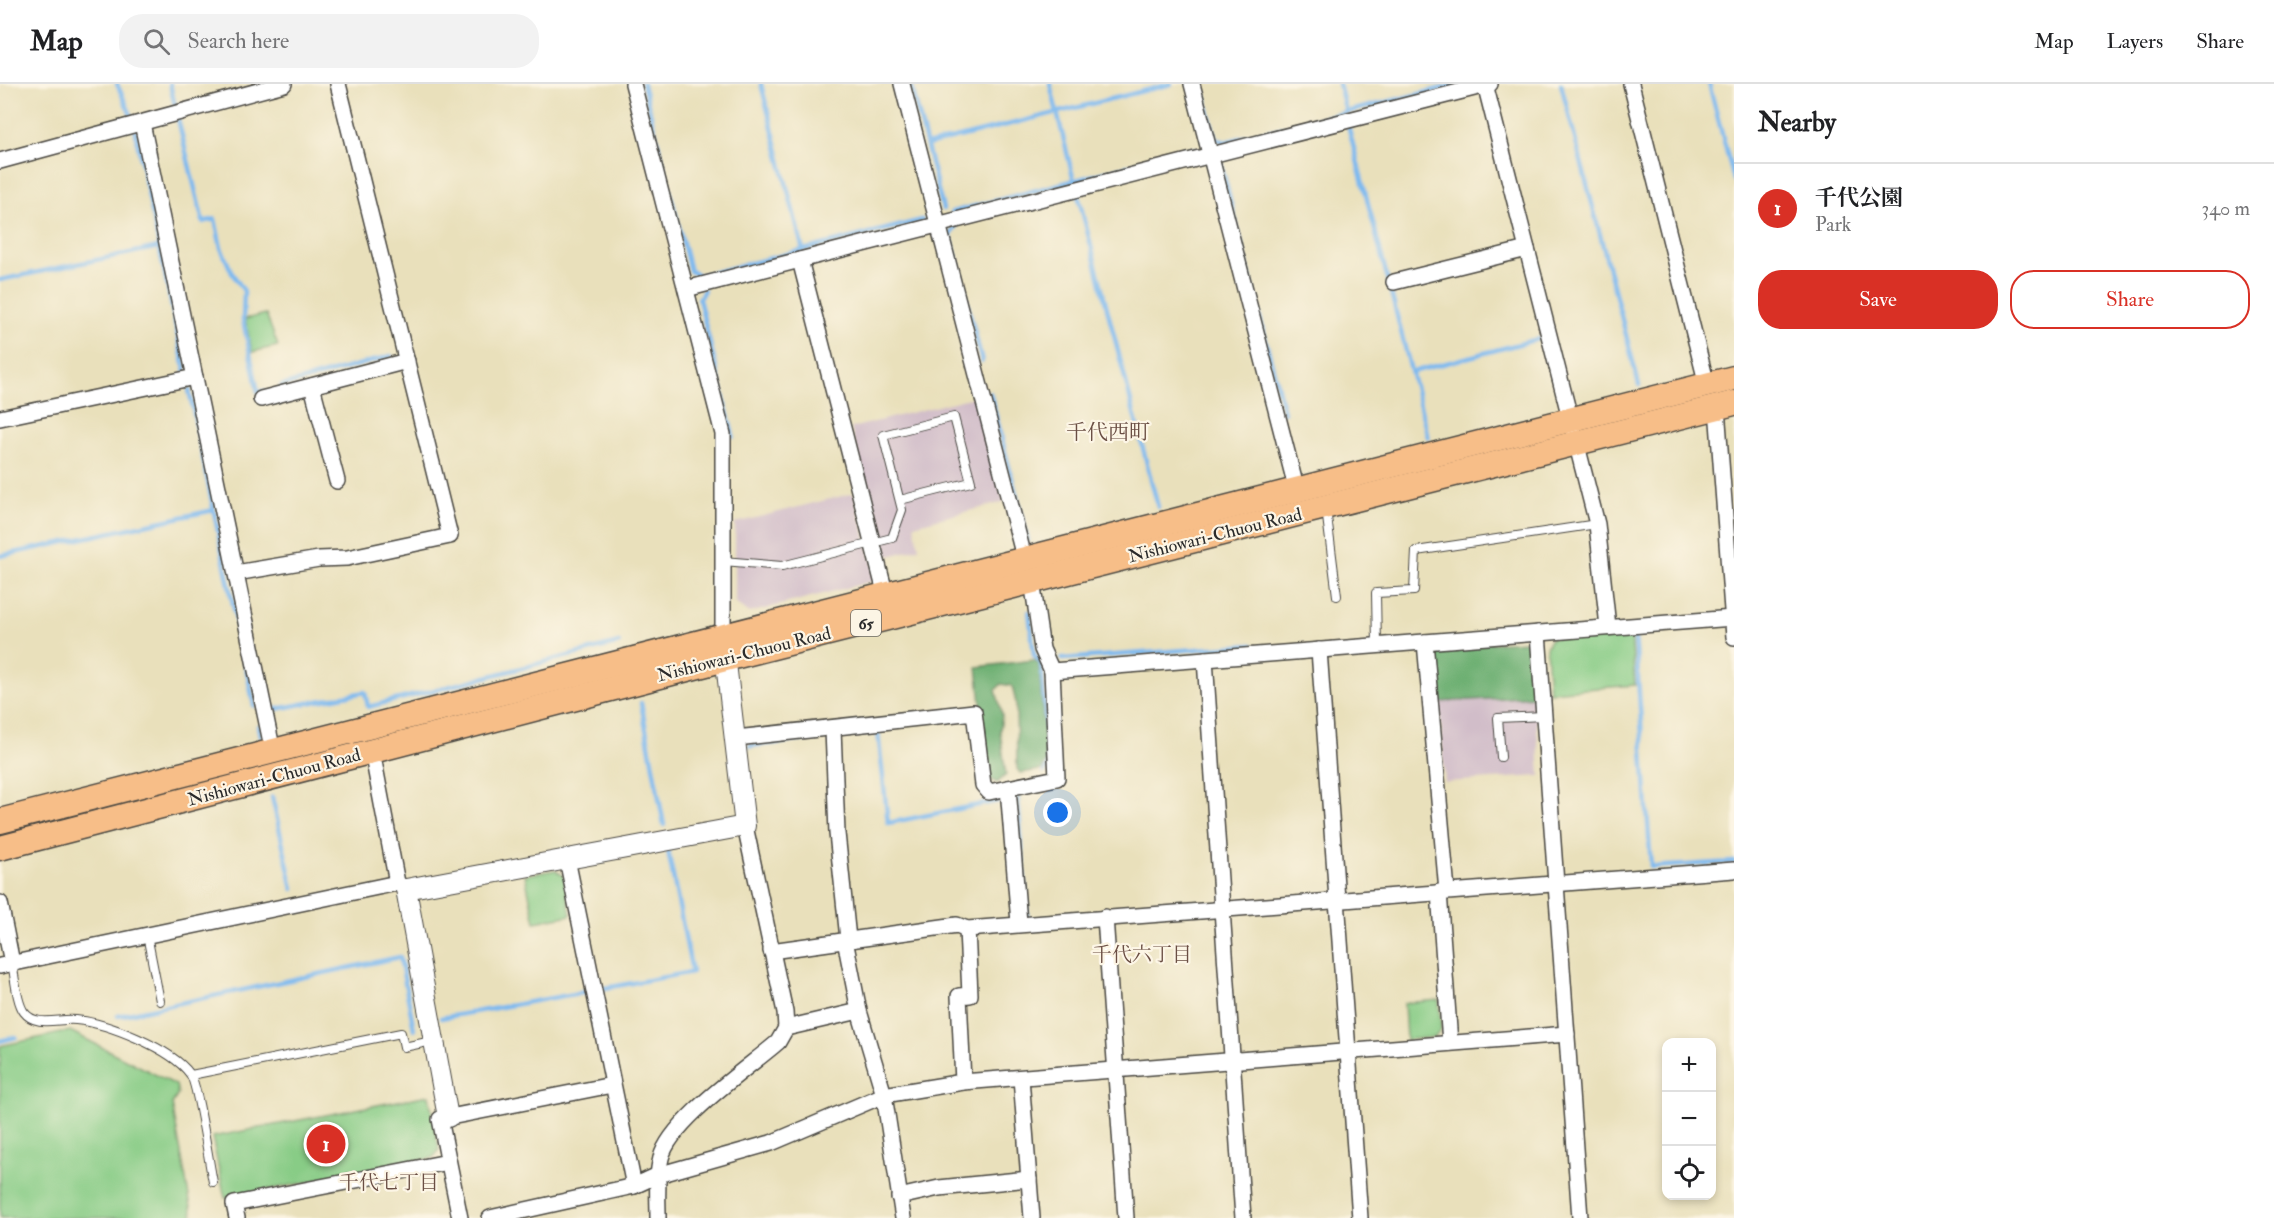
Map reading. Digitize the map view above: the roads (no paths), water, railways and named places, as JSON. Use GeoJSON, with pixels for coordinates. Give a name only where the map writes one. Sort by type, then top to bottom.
{"type":"FeatureCollection","features":[{"type":"Feature","properties":{"kind":"main road","name":"Nishiowari-Chuou Road"},"geometry":{"type":"LineString","coordinates":[[0,821],[273,752],[724,648],[1028,571],[1326,507],[1573,432],[1707,385],[1734,378]]}},
{"type":"Feature","properties":{"kind":"main road","name":"Nishiowari-Chuou Road"},"geometry":{"type":"LineString","coordinates":[[0,848],[372,751],[724,648],[886,596],[1028,571],[1297,491],[1573,432],[1725,405]]}},
{"type":"Feature","properties":{"kind":"street"},"geometry":{"type":"LineString","coordinates":[[0,161],[284,84]]}},
{"type":"Feature","properties":{"kind":"street"},"geometry":{"type":"LineString","coordinates":[[236,573],[319,559],[347,558],[450,536],[338,84]]}},
{"type":"Feature","properties":{"kind":"street"},"geometry":{"type":"LineString","coordinates":[[633,84],[723,434],[724,648],[746,826],[786,1028],[778,1042],[674,1133],[661,1155],[658,1174],[658,1218]]}},
{"type":"Feature","properties":{"kind":"street"},"geometry":{"type":"LineString","coordinates":[[736,738],[974,712],[983,785],[989,792],[1057,778],[1052,671],[1042,649],[1028,571],[902,84]]}},
{"type":"Feature","properties":{"kind":"street"},"geometry":{"type":"LineString","coordinates":[[1192,84],[1297,491]]}},
{"type":"Feature","properties":{"kind":"street"},"geometry":{"type":"LineString","coordinates":[[686,289],[1487,84],[1597,524],[1608,627]]}},
{"type":"Feature","properties":{"kind":"street"},"geometry":{"type":"LineString","coordinates":[[1631,84],[1707,385]]}},
{"type":"Feature","properties":{"kind":"street"},"geometry":{"type":"LineString","coordinates":[[141,123],[273,752]]}},
{"type":"Feature","properties":{"kind":"street"},"geometry":{"type":"LineString","coordinates":[[1394,282],[1527,249]]}},
{"type":"Feature","properties":{"kind":"street"},"geometry":{"type":"LineString","coordinates":[[800,260],[886,596]]}},
{"type":"Feature","properties":{"kind":"street"},"geometry":{"type":"LineString","coordinates":[[261,399],[407,361]]}},
{"type":"Feature","properties":{"kind":"street"},"geometry":{"type":"LineString","coordinates":[[0,418],[195,377]]}},
{"type":"Feature","properties":{"kind":"street"},"geometry":{"type":"LineString","coordinates":[[312,386],[337,481]]}},
{"type":"Feature","properties":{"kind":"street"},"geometry":{"type":"LineString","coordinates":[[1725,405],[1734,637]]}},
{"type":"Feature","properties":{"kind":"street"},"geometry":{"type":"LineString","coordinates":[[1052,671],[1732,618]]}},
{"type":"Feature","properties":{"kind":"street"},"geometry":{"type":"LineString","coordinates":[[1538,633],[1580,1218]]}},
{"type":"Feature","properties":{"kind":"street"},"geometry":{"type":"LineString","coordinates":[[1425,642],[1443,892],[1450,1044]]}},
{"type":"Feature","properties":{"kind":"street"},"geometry":{"type":"LineString","coordinates":[[1319,650],[1360,1218]]}},
{"type":"Feature","properties":{"kind":"street"},"geometry":{"type":"LineString","coordinates":[[1205,659],[1243,1218]]}},
{"type":"Feature","properties":{"kind":"street"},"geometry":{"type":"LineString","coordinates":[[832,729],[837,833],[846,939],[859,1011],[884,1095],[903,1218]]}},
{"type":"Feature","properties":{"kind":"street"},"geometry":{"type":"LineString","coordinates":[[372,751],[448,1117]]}},
{"type":"Feature","properties":{"kind":"street"},"geometry":{"type":"LineString","coordinates":[[1008,788],[1019,923]]}},
{"type":"Feature","properties":{"kind":"street"},"geometry":{"type":"LineString","coordinates":[[0,903],[6,964],[401,886],[567,859],[746,826]]}},
{"type":"Feature","properties":{"kind":"street"},"geometry":{"type":"LineString","coordinates":[[567,859],[634,1186]]}},
{"type":"Feature","properties":{"kind":"street"},"geometry":{"type":"LineString","coordinates":[[771,951],[957,925],[967,929],[1019,923],[1734,870]]}},
{"type":"Feature","properties":{"kind":"street"},"geometry":{"type":"LineString","coordinates":[[1105,917],[1126,1218]]}},
{"type":"Feature","properties":{"kind":"street"},"geometry":{"type":"LineString","coordinates":[[963,1082],[959,996],[970,995],[967,929]]}},
{"type":"Feature","properties":{"kind":"street"},"geometry":{"type":"LineString","coordinates":[[786,1028],[859,1011]]}},
{"type":"Feature","properties":{"kind":"street"},"geometry":{"type":"LineString","coordinates":[[490,1218],[539,1213],[634,1186],[658,1174],[771,1143],[884,1095],[963,1082],[1567,1034]]}},
{"type":"Feature","properties":{"kind":"street"},"geometry":{"type":"LineString","coordinates":[[1021,1078],[1032,1218]]}},
{"type":"Feature","properties":{"kind":"street"},"geometry":{"type":"LineString","coordinates":[[460,1218],[440,1119],[612,1085]]}},
{"type":"Feature","properties":{"kind":"street"},"geometry":{"type":"LineString","coordinates":[[237,1218],[234,1204],[448,1162]]}},
{"type":"Feature","properties":{"kind":"street"},"geometry":{"type":"LineString","coordinates":[[899,1197],[939,1188],[1029,1179]]}},
{"type":"Feature","properties":{"kind":"lane"},"geometry":{"type":"LineString","coordinates":[[722,561],[782,566],[892,538],[902,510],[884,435],[954,417],[971,482],[900,500]]}},
{"type":"Feature","properties":{"kind":"lane"},"geometry":{"type":"LineString","coordinates":[[1326,507],[1336,596]]}},
{"type":"Feature","properties":{"kind":"lane"},"geometry":{"type":"LineString","coordinates":[[1377,645],[1376,592],[1414,591],[1416,551],[1597,524]]}},
{"type":"Feature","properties":{"kind":"lane"},"geometry":{"type":"LineString","coordinates":[[1501,757],[1498,718],[1544,716]]}},
{"type":"Feature","properties":{"kind":"lane"},"geometry":{"type":"LineString","coordinates":[[147,935],[160,1001]]}},
{"type":"Feature","properties":{"kind":"lane"},"geometry":{"type":"LineString","coordinates":[[6,964],[22,1011],[31,1018],[41,1021],[76,1020],[124,1033],[157,1046],[191,1075],[213,1182]]}},
{"type":"Feature","properties":{"kind":"lane"},"geometry":{"type":"LineString","coordinates":[[191,1075],[402,1033],[404,1047],[434,1041]]}},
{"type":"Feature","properties":{"kind":"waterway"},"geometry":{"type":"LineString","coordinates":[[117,84],[131,115]]}},
{"type":"Feature","properties":{"kind":"waterway"},"geometry":{"type":"LineString","coordinates":[[170,84],[175,106]]}},
{"type":"Feature","properties":{"kind":"waterway"},"geometry":{"type":"LineString","coordinates":[[643,84],[690,271],[700,276],[922,220]]}},
{"type":"Feature","properties":{"kind":"waterway"},"geometry":{"type":"LineString","coordinates":[[761,84],[803,250]]}},
{"type":"Feature","properties":{"kind":"waterway"},"geometry":{"type":"LineString","coordinates":[[911,84],[943,209]]}},
{"type":"Feature","properties":{"kind":"waterway"},"geometry":{"type":"LineString","coordinates":[[1050,84],[1074,181]]}},
{"type":"Feature","properties":{"kind":"waterway"},"geometry":{"type":"LineString","coordinates":[[927,145],[1171,84]]}},
{"type":"Feature","properties":{"kind":"waterway"},"geometry":{"type":"LineString","coordinates":[[1201,84],[1215,138],[1225,142],[1459,84]]}},
{"type":"Feature","properties":{"kind":"waterway"},"geometry":{"type":"LineString","coordinates":[[1339,84],[1346,112]]}},
{"type":"Feature","properties":{"kind":"waterway"},"geometry":{"type":"LineString","coordinates":[[1561,84],[1639,385]]}},
{"type":"Feature","properties":{"kind":"waterway"},"geometry":{"type":"LineString","coordinates":[[1709,84],[1734,180]]}},
{"type":"Feature","properties":{"kind":"waterway"},"geometry":{"type":"LineString","coordinates":[[178,119],[203,222],[215,219],[221,248],[232,273],[244,291],[243,320],[258,392],[264,391]]}},
{"type":"Feature","properties":{"kind":"waterway"},"geometry":{"type":"LineString","coordinates":[[1348,125],[1428,437]]}},
{"type":"Feature","properties":{"kind":"waterway"},"geometry":{"type":"LineString","coordinates":[[135,131],[185,370]]}},
{"type":"Feature","properties":{"kind":"waterway"},"geometry":{"type":"LineString","coordinates":[[952,212],[1195,149]]}},
{"type":"Feature","properties":{"kind":"waterway"},"geometry":{"type":"LineString","coordinates":[[1221,164],[1284,412]]}},
{"type":"Feature","properties":{"kind":"waterway"},"geometry":{"type":"LineString","coordinates":[[1078,195],[1158,507]]}},
{"type":"Feature","properties":{"kind":"waterway"},"geometry":{"type":"LineString","coordinates":[[955,228],[950,235],[982,361]]}},
{"type":"Feature","properties":{"kind":"waterway"},"geometry":{"type":"LineString","coordinates":[[0,280],[159,247]]}},
{"type":"Feature","properties":{"kind":"waterway"},"geometry":{"type":"LineString","coordinates":[[704,290],[699,299],[733,436]]}},
{"type":"Feature","properties":{"kind":"waterway"},"geometry":{"type":"LineString","coordinates":[[1412,372],[1538,339]]}},
{"type":"Feature","properties":{"kind":"waterway"},"geometry":{"type":"LineString","coordinates":[[281,386],[391,356]]}},
{"type":"Feature","properties":{"kind":"waterway"},"geometry":{"type":"LineString","coordinates":[[189,390],[240,639]]}},
{"type":"Feature","properties":{"kind":"waterway"},"geometry":{"type":"LineString","coordinates":[[990,393],[1028,540]]}},
{"type":"Feature","properties":{"kind":"waterway"},"geometry":{"type":"LineString","coordinates":[[0,556],[214,510]]}},
{"type":"Feature","properties":{"kind":"waterway"},"geometry":{"type":"LineString","coordinates":[[1029,612],[1034,655],[1041,663],[1049,765],[1044,772]]}},
{"type":"Feature","properties":{"kind":"waterway"},"geometry":{"type":"LineString","coordinates":[[1635,634],[1651,867],[1734,862]]}},
{"type":"Feature","properties":{"kind":"waterway"},"geometry":{"type":"LineString","coordinates":[[271,710],[365,692],[368,707],[619,643]]}},
{"type":"Feature","properties":{"kind":"waterway"},"geometry":{"type":"LineString","coordinates":[[1062,659],[1252,645]]}},
{"type":"Feature","properties":{"kind":"waterway"},"geometry":{"type":"LineString","coordinates":[[242,647],[254,706]]}},
{"type":"Feature","properties":{"kind":"waterway"},"geometry":{"type":"LineString","coordinates":[[641,703],[664,825]]}},
{"type":"Feature","properties":{"kind":"waterway"},"geometry":{"type":"LineString","coordinates":[[258,726],[260,736]]}},
{"type":"Feature","properties":{"kind":"waterway"},"geometry":{"type":"LineString","coordinates":[[848,735],[878,732],[888,823],[998,801]]}},
{"type":"Feature","properties":{"kind":"waterway"},"geometry":{"type":"LineString","coordinates":[[750,746],[818,738]]}},
{"type":"Feature","properties":{"kind":"waterway"},"geometry":{"type":"LineString","coordinates":[[272,797],[293,889]]}},
{"type":"Feature","properties":{"kind":"waterway"},"geometry":{"type":"LineString","coordinates":[[1018,798],[1027,915]]}},
{"type":"Feature","properties":{"kind":"waterway"},"geometry":{"type":"LineString","coordinates":[[600,989],[692,972],[668,851]]}},
{"type":"Feature","properties":{"kind":"waterway"},"geometry":{"type":"LineString","coordinates":[[118,1016],[400,957],[414,1029]]}},
{"type":"Feature","properties":{"kind":"waterway"},"geometry":{"type":"LineString","coordinates":[[441,1018],[585,992]]}},
{"type":"Feature","properties":{"kind":"waterway"},"geometry":{"type":"LineString","coordinates":[[0,1041],[16,1037]]}},
{"type":"Feature","properties":{"kind":"place","name":"千代公園"},"geometry":{"type":"Point","coordinates":[326,1144]}},
{"type":"Feature","properties":{"kind":"district","name":"千代西町"},"geometry":{"type":"Point","coordinates":[1108,432]}},
{"type":"Feature","properties":{"kind":"district","name":"千代六丁目"},"geometry":{"type":"Point","coordinates":[1142,954]}},
{"type":"Feature","properties":{"kind":"district","name":"千代七丁目"},"geometry":{"type":"Point","coordinates":[389,1182]}}]}
